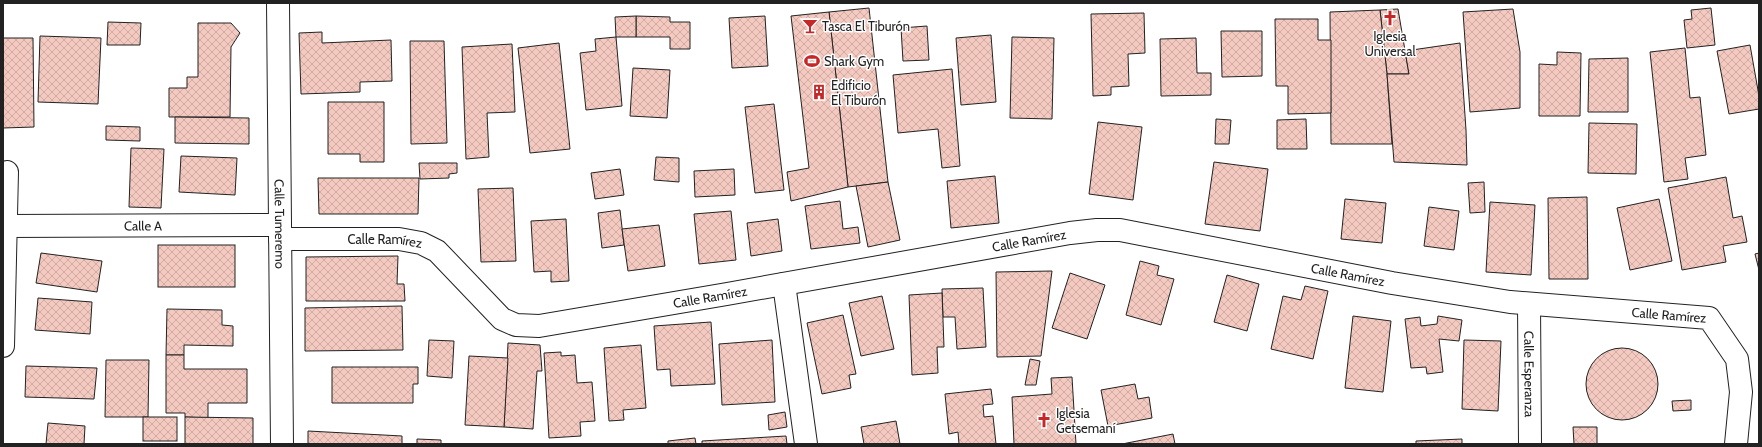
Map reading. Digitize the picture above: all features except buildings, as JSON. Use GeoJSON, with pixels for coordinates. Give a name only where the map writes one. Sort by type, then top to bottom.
{"type":"FeatureCollection","features":[{"type":"Feature","properties":{"kind":"street","name":"Calle Tumeremo"},"geometry":{"type":"LineString","coordinates":[[278,3],[282,444]]}},
{"type":"Feature","properties":{"kind":"street"},"geometry":{"type":"LineString","coordinates":[[3,346],[7,172]]}},
{"type":"Feature","properties":{"kind":"street","name":"Calle A"},"geometry":{"type":"LineString","coordinates":[[6,226],[280,232]]}},
{"type":"Feature","properties":{"kind":"street","name":"Calle Ramírez"},"geometry":{"type":"LineString","coordinates":[[280,232],[399,239],[421,243],[437,251],[494,312],[508,322],[516,326],[539,326],[1097,230],[1120,230],[1408,286],[1467,296],[1529,304],[1709,318],[1737,359],[1750,390]]}},
{"type":"Feature","properties":{"kind":"street"},"geometry":{"type":"LineString","coordinates":[[784,284],[806,444]]}},
{"type":"Feature","properties":{"kind":"street","name":"Calle Esperanza"},"geometry":{"type":"LineString","coordinates":[[1529,304],[1530,444]]}},
{"type":"Feature","properties":{"kind":"street"},"geometry":{"type":"LineString","coordinates":[[1736,444],[1750,390]]}},
{"type":"Feature","properties":{"kind":"place","name":"Iglesia Universal"},"geometry":{"type":"Point","coordinates":[1390,18]}},
{"type":"Feature","properties":{"kind":"place","name":"Tasca El Tiburón"},"geometry":{"type":"Point","coordinates":[810,26]}},
{"type":"Feature","properties":{"kind":"place","name":"Shark Gym"},"geometry":{"type":"Point","coordinates":[812,61]}},
{"type":"Feature","properties":{"kind":"place","name":"Edificio El Tiburón"},"geometry":{"type":"Point","coordinates":[819,92]}},
{"type":"Feature","properties":{"kind":"place","name":"Iglesia Getsemaní"},"geometry":{"type":"Point","coordinates":[1044,420]}}]}
